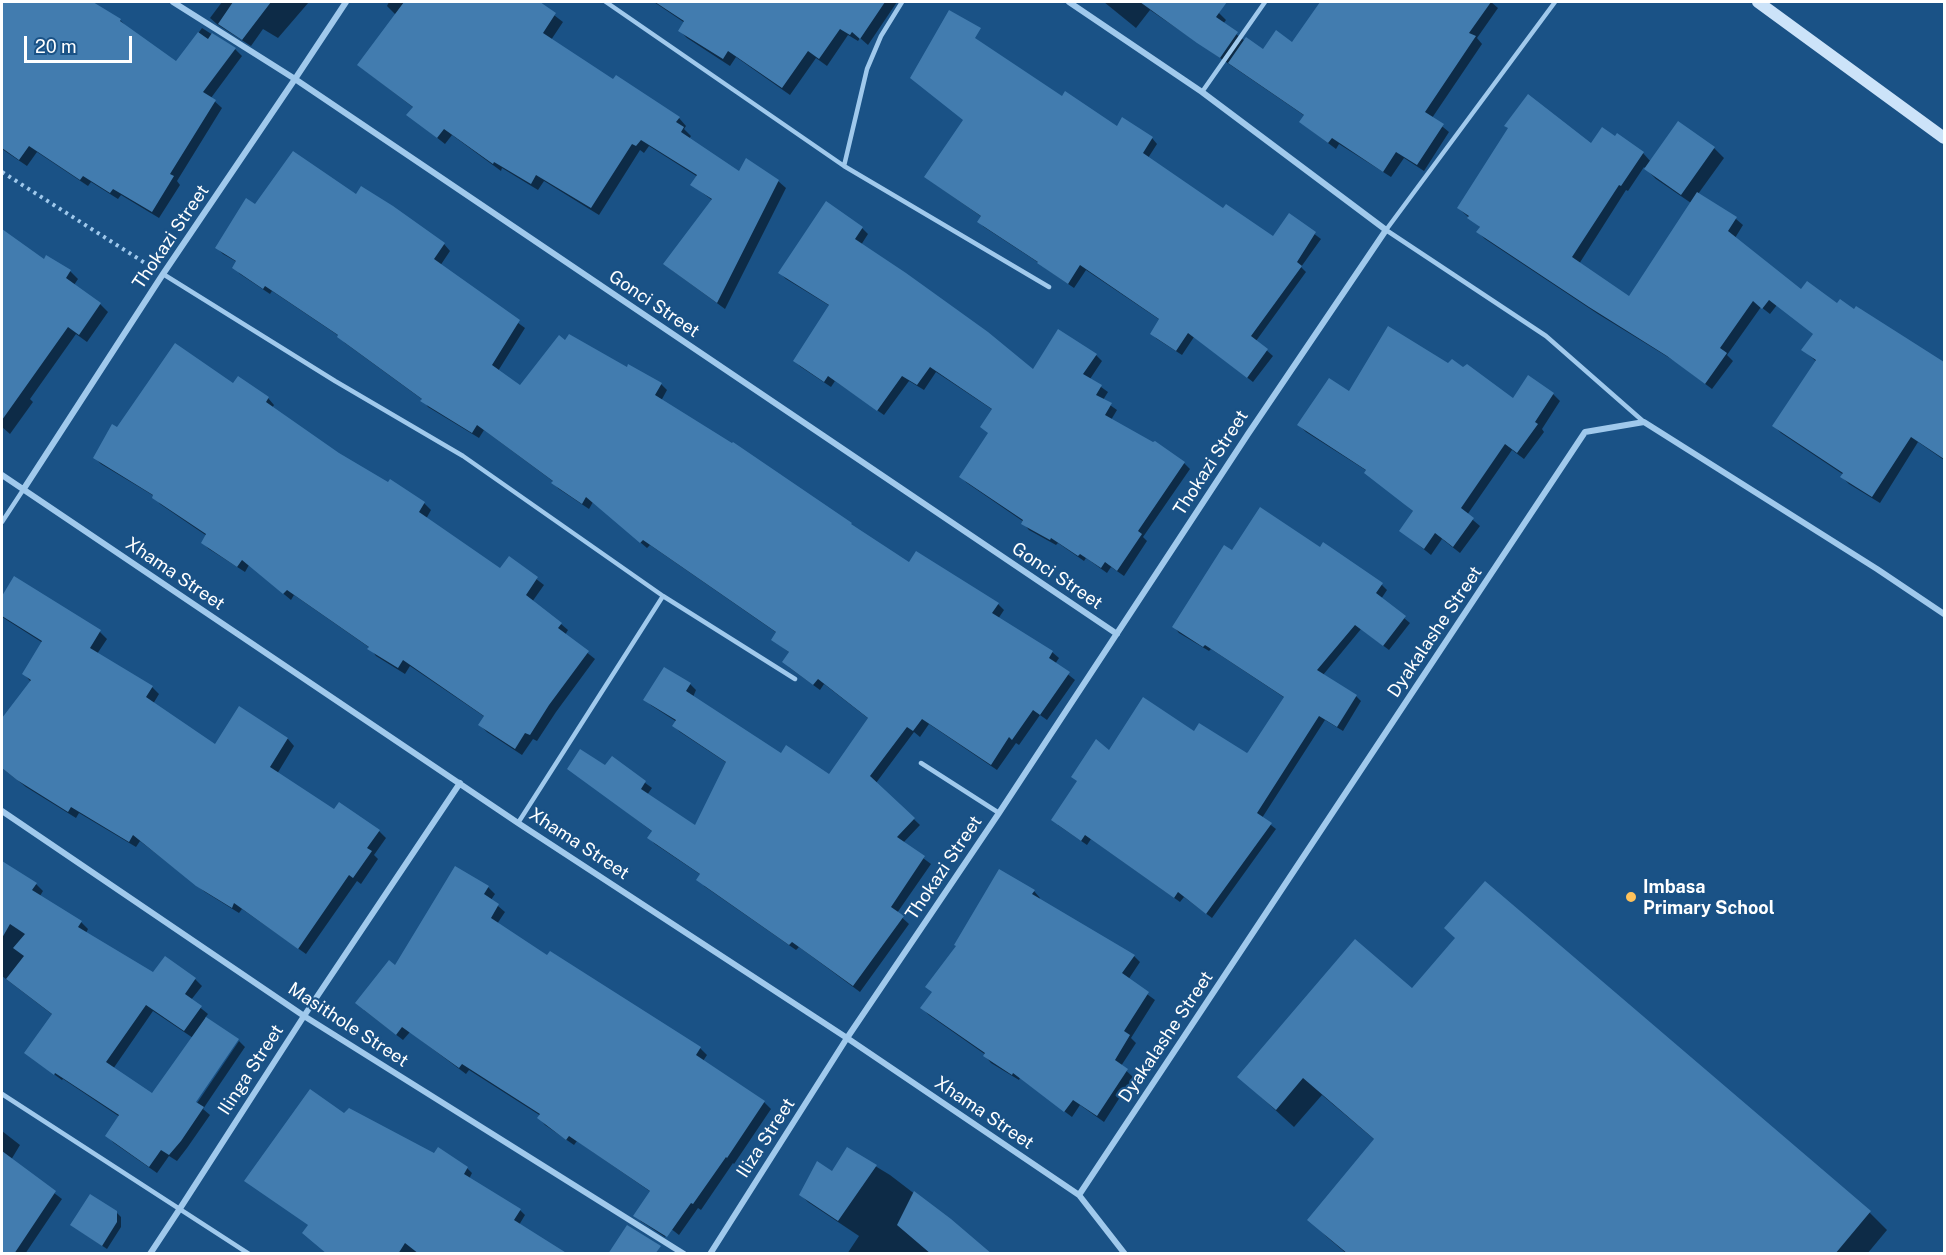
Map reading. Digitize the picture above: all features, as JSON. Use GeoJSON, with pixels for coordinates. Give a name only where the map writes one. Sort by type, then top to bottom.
{"type":"FeatureCollection","features":[{"type":"Feature","properties":{"kind":"main road"},"geometry":{"type":"LineString","coordinates":[[1758,2],[1944,138]]}},
{"type":"Feature","properties":{"kind":"street","name":"Gonci Street"},"geometry":{"type":"LineString","coordinates":[[172,2],[295,80],[1117,634]]}},
{"type":"Feature","properties":{"kind":"street","name":"Thokazi Street"},"geometry":{"type":"LineString","coordinates":[[22,490],[163,274],[346,2]]}},
{"type":"Feature","properties":{"kind":"street"},"geometry":{"type":"LineString","coordinates":[[1069,2],[1202,92],[1386,230]]}},
{"type":"Feature","properties":{"kind":"street","name":"Thokazi Street"},"geometry":{"type":"LineString","coordinates":[[847,1038],[1386,230]]}},
{"type":"Feature","properties":{"kind":"street"},"geometry":{"type":"LineString","coordinates":[[1644,422],[1944,614]]}},
{"type":"Feature","properties":{"kind":"street","name":"Dyakalashe Street"},"geometry":{"type":"LineString","coordinates":[[1079,1195],[1585,432],[1644,422]]}},
{"type":"Feature","properties":{"kind":"street","name":"Xhama Street"},"geometry":{"type":"LineString","coordinates":[[2,475],[518,823],[847,1038],[1079,1195],[1125,1254]]}},
{"type":"Feature","properties":{"kind":"street","name":"Ilinga Street"},"geometry":{"type":"LineString","coordinates":[[150,1254],[304,1016],[460,783]]}},
{"type":"Feature","properties":{"kind":"street","name":"Masithole Street"},"geometry":{"type":"LineString","coordinates":[[2,811],[304,1016],[684,1254]]}},
{"type":"Feature","properties":{"kind":"street","name":"Iliza Street"},"geometry":{"type":"LineString","coordinates":[[710,1254],[847,1038]]}},
{"type":"Feature","properties":{"kind":"lane"},"geometry":{"type":"LineString","coordinates":[[606,2],[844,166],[1049,287]]}},
{"type":"Feature","properties":{"kind":"lane"},"geometry":{"type":"LineString","coordinates":[[844,166],[867,69],[881,36],[902,2]]}},
{"type":"Feature","properties":{"kind":"lane"},"geometry":{"type":"LineString","coordinates":[[1202,92],[1265,2]]}},
{"type":"Feature","properties":{"kind":"lane"},"geometry":{"type":"LineString","coordinates":[[1555,2],[1386,230],[1546,336],[1644,422]]}},
{"type":"Feature","properties":{"kind":"lane"},"geometry":{"type":"LineString","coordinates":[[163,274],[335,381],[463,456],[663,596],[795,679]]}},
{"type":"Feature","properties":{"kind":"lane"},"geometry":{"type":"LineString","coordinates":[[2,522],[22,490]]}},
{"type":"Feature","properties":{"kind":"lane"},"geometry":{"type":"LineString","coordinates":[[518,823],[663,596]]}},
{"type":"Feature","properties":{"kind":"lane"},"geometry":{"type":"LineString","coordinates":[[921,763],[999,813]]}},
{"type":"Feature","properties":{"kind":"lane"},"geometry":{"type":"LineString","coordinates":[[2,1094],[249,1254]]}},
{"type":"Feature","properties":{"kind":"path"},"geometry":{"type":"LineString","coordinates":[[2,172],[163,274]]}},
{"type":"Feature","properties":{"kind":"building"},"geometry":{"type":"Polygon","coordinates":[[[2,2],[93,2],[121,19],[120,21],[176,61],[198,32],[208,39],[212,33],[236,48],[203,92],[216,100],[170,174],[174,176],[152,212],[113,189],[110,193],[83,176],[80,180],[29,146],[19,160],[2,148],[2,2]]]}},
{"type":"Feature","properties":{"kind":"building"},"geometry":{"type":"Polygon","coordinates":[[[233,2],[271,2],[242,40],[218,24],[233,2]]]}},
{"type":"Feature","properties":{"kind":"building"},"geometry":{"type":"Polygon","coordinates":[[[404,2],[540,2],[556,13],[543,33],[613,79],[616,75],[680,117],[676,122],[684,127],[681,132],[739,171],[746,158],[779,180],[717,303],[663,264],[712,199],[690,185],[697,175],[641,140],[636,146],[632,144],[591,208],[536,175],[531,184],[494,162],[493,164],[444,129],[437,138],[406,115],[413,107],[357,65],[404,2]]]}},
{"type":"Feature","properties":{"kind":"building"},"geometry":{"type":"Polygon","coordinates":[[[655,2],[885,2],[860,39],[852,32],[850,35],[840,29],[819,59],[808,51],[782,88],[728,51],[723,59],[678,31],[684,21],[655,2]]]}},
{"type":"Feature","properties":{"kind":"building"},"geometry":{"type":"Polygon","coordinates":[[[1140,2],[1227,2],[1216,17],[1238,32],[1220,58],[1140,2]]]}},
{"type":"Feature","properties":{"kind":"building"},"geometry":{"type":"Polygon","coordinates":[[[1320,2],[1491,2],[1469,33],[1476,36],[1425,112],[1444,124],[1417,165],[1396,152],[1383,172],[1332,138],[1328,143],[1299,122],[1304,115],[1228,63],[1246,37],[1263,49],[1276,30],[1292,42],[1320,2]]]}},
{"type":"Feature","properties":{"kind":"building"},"geometry":{"type":"Polygon","coordinates":[[[949,10],[981,28],[975,38],[1062,96],[1065,91],[1117,126],[1122,117],[1153,137],[1143,153],[1223,208],[1226,204],[1273,236],[1289,213],[1316,232],[1297,262],[1302,266],[1251,336],[1268,349],[1247,378],[1188,333],[1176,351],[1150,334],[1159,319],[1080,265],[1068,284],[977,222],[981,216],[924,177],[963,120],[910,78],[949,10]]]}},
{"type":"Feature","properties":{"kind":"building"},"geometry":{"type":"Polygon","coordinates":[[[1528,94],[1591,143],[1602,127],[1615,136],[1617,133],[1644,152],[1621,186],[1619,185],[1572,257],[1629,296],[1697,192],[1737,217],[1728,231],[1801,289],[1807,281],[1837,303],[1840,299],[1854,309],[1856,306],[1944,362],[1944,459],[1911,437],[1872,497],[1840,477],[1843,473],[1772,426],[1816,360],[1801,350],[1813,334],[1769,300],[1762,309],[1753,301],[1720,348],[1727,353],[1705,384],[1667,356],[1476,232],[1480,227],[1457,208],[1508,128],[1504,126],[1528,94]]]}},
{"type":"Feature","properties":{"kind":"building"},"geometry":{"type":"Polygon","coordinates":[[[1678,121],[1715,147],[1681,195],[1644,169],[1678,121]]]}},
{"type":"Feature","properties":{"kind":"building"},"geometry":{"type":"Polygon","coordinates":[[[293,151],[356,194],[361,186],[445,243],[434,259],[520,320],[492,365],[520,385],[559,335],[565,340],[569,334],[627,367],[628,364],[662,383],[655,395],[733,442],[909,562],[916,551],[999,603],[992,613],[1053,651],[1049,658],[1070,672],[1040,715],[1033,710],[1012,740],[1009,737],[991,765],[922,719],[913,731],[907,727],[870,776],[915,818],[897,837],[925,856],[891,907],[904,916],[853,986],[792,942],[789,945],[696,880],[700,874],[647,838],[652,831],[567,769],[580,749],[605,765],[612,756],[646,781],[641,789],[695,825],[726,762],[672,726],[676,720],[643,700],[664,667],[691,683],[686,691],[781,753],[786,745],[829,774],[868,718],[818,679],[813,685],[782,662],[789,652],[771,640],[776,632],[643,540],[640,543],[586,497],[582,504],[551,483],[553,481],[477,425],[472,433],[420,401],[422,399],[337,337],[338,335],[265,286],[263,289],[232,268],[236,261],[215,248],[246,198],[255,204],[293,151]]]}},
{"type":"Feature","properties":{"kind":"building"},"geometry":{"type":"Polygon","coordinates":[[[826,201],[863,227],[855,239],[988,332],[1033,369],[1058,329],[1097,354],[1083,374],[1102,385],[1096,395],[1112,403],[1105,415],[1153,442],[1155,441],[1185,462],[1138,531],[1142,534],[1117,571],[1105,562],[1101,568],[1051,538],[1050,540],[1021,524],[1023,520],[959,477],[988,433],[980,427],[992,409],[930,367],[917,385],[902,376],[877,411],[828,376],[824,382],[793,361],[829,305],[778,273],[826,201]]]}},
{"type":"Feature","properties":{"kind":"building"},"geometry":{"type":"Polygon","coordinates":[[[2,229],[44,259],[46,255],[71,270],[66,278],[101,303],[79,335],[68,327],[2,420],[2,229]]]}},
{"type":"Feature","properties":{"kind":"building"},"geometry":{"type":"Polygon","coordinates":[[[1388,326],[1448,363],[1452,359],[1463,367],[1467,364],[1513,398],[1528,375],[1554,393],[1535,422],[1538,424],[1517,453],[1505,444],[1461,508],[1474,518],[1453,547],[1435,533],[1424,549],[1399,531],[1413,511],[1364,473],[1366,470],[1297,425],[1329,378],[1349,391],[1388,326]]]}},
{"type":"Feature","properties":{"kind":"building"},"geometry":{"type":"Polygon","coordinates":[[[175,343],[233,383],[238,376],[269,397],[266,402],[339,453],[388,482],[390,479],[425,502],[419,512],[500,568],[509,556],[538,577],[526,595],[562,623],[558,628],[589,651],[530,735],[525,733],[515,749],[478,725],[484,716],[403,660],[398,668],[367,649],[369,647],[287,590],[283,594],[242,560],[237,567],[201,543],[206,534],[152,498],[153,495],[93,458],[112,424],[117,427],[175,343]]]}},
{"type":"Feature","properties":{"kind":"building"},"geometry":{"type":"Polygon","coordinates":[[[1260,507],[1320,547],[1323,542],[1383,583],[1376,593],[1406,616],[1383,646],[1355,625],[1317,670],[1357,695],[1337,727],[1319,716],[1257,813],[1272,823],[1206,914],[1178,892],[1174,898],[1085,835],[1081,841],[1051,820],[1077,781],[1071,777],[1096,739],[1109,750],[1143,697],[1194,731],[1199,723],[1248,752],[1284,697],[1205,645],[1203,647],[1172,627],[1224,545],[1232,550],[1260,507]]]}},
{"type":"Feature","properties":{"kind":"building"},"geometry":{"type":"Polygon","coordinates":[[[14,576],[101,630],[90,648],[153,686],[146,697],[215,744],[239,706],[288,738],[270,767],[334,809],[339,802],[380,830],[367,848],[372,851],[353,878],[349,875],[298,949],[234,903],[232,908],[196,886],[133,835],[129,842],[71,807],[68,812],[2,768],[2,718],[31,680],[22,674],[42,641],[2,616],[2,596],[14,576]]]}},
{"type":"Feature","properties":{"kind":"building"},"geometry":{"type":"Polygon","coordinates":[[[2,861],[37,883],[32,890],[82,921],[78,927],[153,972],[165,956],[196,978],[185,994],[202,1006],[184,1031],[146,1005],[106,1062],[152,1093],[206,1017],[239,1039],[196,1102],[204,1107],[181,1141],[169,1155],[161,1150],[149,1167],[105,1136],[119,1115],[55,1073],[54,1075],[24,1053],[52,1014],[6,979],[24,956],[13,948],[25,934],[10,924],[2,938],[2,861]]]}},
{"type":"Feature","properties":{"kind":"building"},"geometry":{"type":"Polygon","coordinates":[[[455,866],[489,886],[484,894],[499,904],[491,918],[547,955],[550,951],[701,1047],[696,1055],[765,1101],[727,1158],[667,1237],[633,1216],[650,1191],[569,1136],[566,1140],[537,1118],[540,1114],[462,1064],[459,1068],[402,1027],[396,1035],[355,1003],[389,960],[395,965],[455,866]]]}},
{"type":"Feature","properties":{"kind":"building"},"geometry":{"type":"Polygon","coordinates":[[[999,869],[1035,890],[1032,894],[1135,955],[1122,973],[1149,992],[1124,1031],[1130,1035],[1115,1060],[1128,1069],[1097,1116],[1073,1100],[1064,1112],[1013,1073],[1012,1075],[983,1056],[985,1053],[920,1008],[932,992],[925,987],[956,946],[954,945],[999,869]]]}},
{"type":"Feature","properties":{"kind":"building"},"geometry":{"type":"Polygon","coordinates":[[[1485,881],[1871,1211],[1835,1254],[1348,1254],[1307,1220],[1374,1139],[1303,1078],[1276,1110],[1237,1077],[1355,939],[1412,988],[1455,938],[1444,928],[1485,881]]]}},
{"type":"Feature","properties":{"kind":"building"},"geometry":{"type":"Polygon","coordinates":[[[310,1089],[344,1113],[349,1108],[434,1153],[438,1147],[468,1167],[464,1174],[521,1209],[514,1220],[568,1254],[419,1254],[405,1243],[398,1254],[327,1254],[302,1233],[308,1225],[244,1181],[310,1089]]]}},
{"type":"Feature","properties":{"kind":"building"},"geometry":{"type":"Polygon","coordinates":[[[847,1147],[877,1165],[838,1221],[799,1195],[817,1161],[832,1171],[847,1147]]]}},
{"type":"Feature","properties":{"kind":"building"},"geometry":{"type":"Polygon","coordinates":[[[2,1151],[56,1191],[14,1254],[2,1254],[2,1151]]]}},
{"type":"Feature","properties":{"kind":"building"},"geometry":{"type":"Polygon","coordinates":[[[914,1191],[992,1254],[931,1254],[897,1225],[914,1191]]]}},
{"type":"Feature","properties":{"kind":"building"},"geometry":{"type":"Polygon","coordinates":[[[90,1194],[117,1211],[117,1222],[102,1246],[70,1225],[90,1194]]]}},
{"type":"Feature","properties":{"kind":"building"},"geometry":{"type":"Polygon","coordinates":[[[627,1225],[661,1246],[655,1254],[608,1254],[627,1225]]]}},
{"type":"Feature","properties":{"kind":"place","name":"Imbasa Primary School"},"geometry":{"type":"Point","coordinates":[1631,897]}}]}
